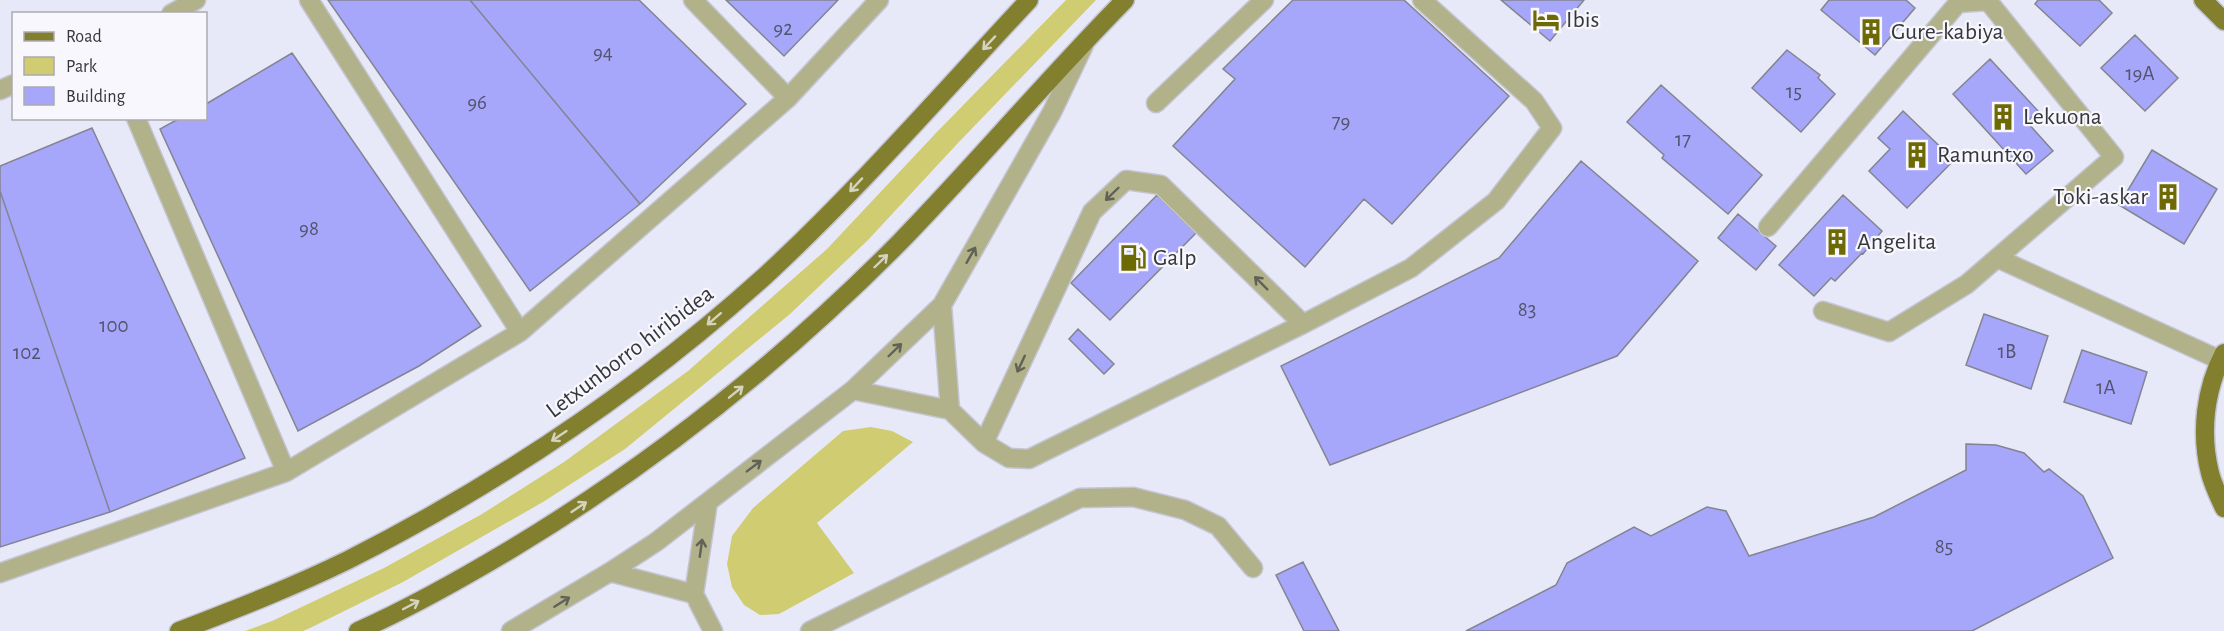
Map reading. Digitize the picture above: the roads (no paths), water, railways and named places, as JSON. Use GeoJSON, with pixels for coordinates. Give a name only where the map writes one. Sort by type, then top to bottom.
{"type":"FeatureCollection","features":[{"type":"Feature","properties":{"kind":"main road","name":"Letxunborro hiribidea"},"geometry":{"type":"LineString","coordinates":[[179,631],[251,603],[346,560],[436,513],[523,461],[607,404],[687,342],[764,276],[838,205],[1029,0]]}},
{"type":"Feature","properties":{"kind":"main road"},"geometry":{"type":"LineString","coordinates":[[358,631],[473,572],[566,516],[655,455],[741,389],[822,317],[900,242],[1125,0]]}},
{"type":"Feature","properties":{"kind":"main road"},"geometry":{"type":"LineString","coordinates":[[2203,0],[2224,21]]}},
{"type":"Feature","properties":{"kind":"main road"},"geometry":{"type":"LineString","coordinates":[[2222,356],[2209,391],[2205,445],[2211,474],[2224,508]]}},
{"type":"Feature","properties":{"kind":"street"},"geometry":{"type":"LineString","coordinates":[[175,12],[196,0]]}},
{"type":"Feature","properties":{"kind":"street"},"geometry":{"type":"LineString","coordinates":[[309,0],[520,332]]}},
{"type":"Feature","properties":{"kind":"street"},"geometry":{"type":"LineString","coordinates":[[693,0],[788,98]]}},
{"type":"Feature","properties":{"kind":"street"},"geometry":{"type":"LineString","coordinates":[[0,573],[286,472],[520,332],[788,98],[879,0]]}},
{"type":"Feature","properties":{"kind":"street"},"geometry":{"type":"LineString","coordinates":[[1156,103],[1264,0]]}},
{"type":"Feature","properties":{"kind":"street"},"geometry":{"type":"LineString","coordinates":[[853,390],[950,410],[984,443],[1009,458],[1029,459],[1411,268],[1496,201],[1552,128],[1534,101],[1422,0]]}},
{"type":"Feature","properties":{"kind":"street"},"geometry":{"type":"LineString","coordinates":[[1768,227],[1958,3],[1988,1],[2114,157],[1967,284],[1889,332],[1823,311]]}},
{"type":"Feature","properties":{"kind":"street"},"geometry":{"type":"LineString","coordinates":[[511,631],[638,555],[853,390],[942,305],[1052,112],[1088,38]]}},
{"type":"Feature","properties":{"kind":"street"},"geometry":{"type":"LineString","coordinates":[[137,120],[286,472]]}},
{"type":"Feature","properties":{"kind":"street"},"geometry":{"type":"LineString","coordinates":[[984,443],[1092,212],[1126,180],[1161,184],[1303,324]]}},
{"type":"Feature","properties":{"kind":"street"},"geometry":{"type":"LineString","coordinates":[[1997,258],[2222,356]]}},
{"type":"Feature","properties":{"kind":"street"},"geometry":{"type":"LineString","coordinates":[[942,305],[950,410]]}},
{"type":"Feature","properties":{"kind":"street"},"geometry":{"type":"LineString","coordinates":[[810,631],[1080,498],[1133,497],[1185,510],[1218,526],[1253,568]]}},
{"type":"Feature","properties":{"kind":"street"},"geometry":{"type":"LineString","coordinates":[[708,502],[694,594],[713,631]]}},
{"type":"Feature","properties":{"kind":"street"},"geometry":{"type":"LineString","coordinates":[[610,572],[694,594]]}},
{"type":"Feature","properties":{"kind":"place","name":"Ibis"},"geometry":{"type":"Point","coordinates":[1546,20]}},
{"type":"Feature","properties":{"kind":"place","name":"Gure-kabiya"},"geometry":{"type":"Point","coordinates":[1871,32]}},
{"type":"Feature","properties":{"kind":"place","name":"Lekuona"},"geometry":{"type":"Point","coordinates":[2003,117]}},
{"type":"Feature","properties":{"kind":"place","name":"Ramuntxo"},"geometry":{"type":"Point","coordinates":[1917,155]}},
{"type":"Feature","properties":{"kind":"place","name":"Toki-askar"},"geometry":{"type":"Point","coordinates":[2168,197]}},
{"type":"Feature","properties":{"kind":"place","name":"Angelita"},"geometry":{"type":"Point","coordinates":[1837,242]}},
{"type":"Feature","properties":{"kind":"place","name":"Galp"},"geometry":{"type":"Point","coordinates":[1133,258]}}]}
